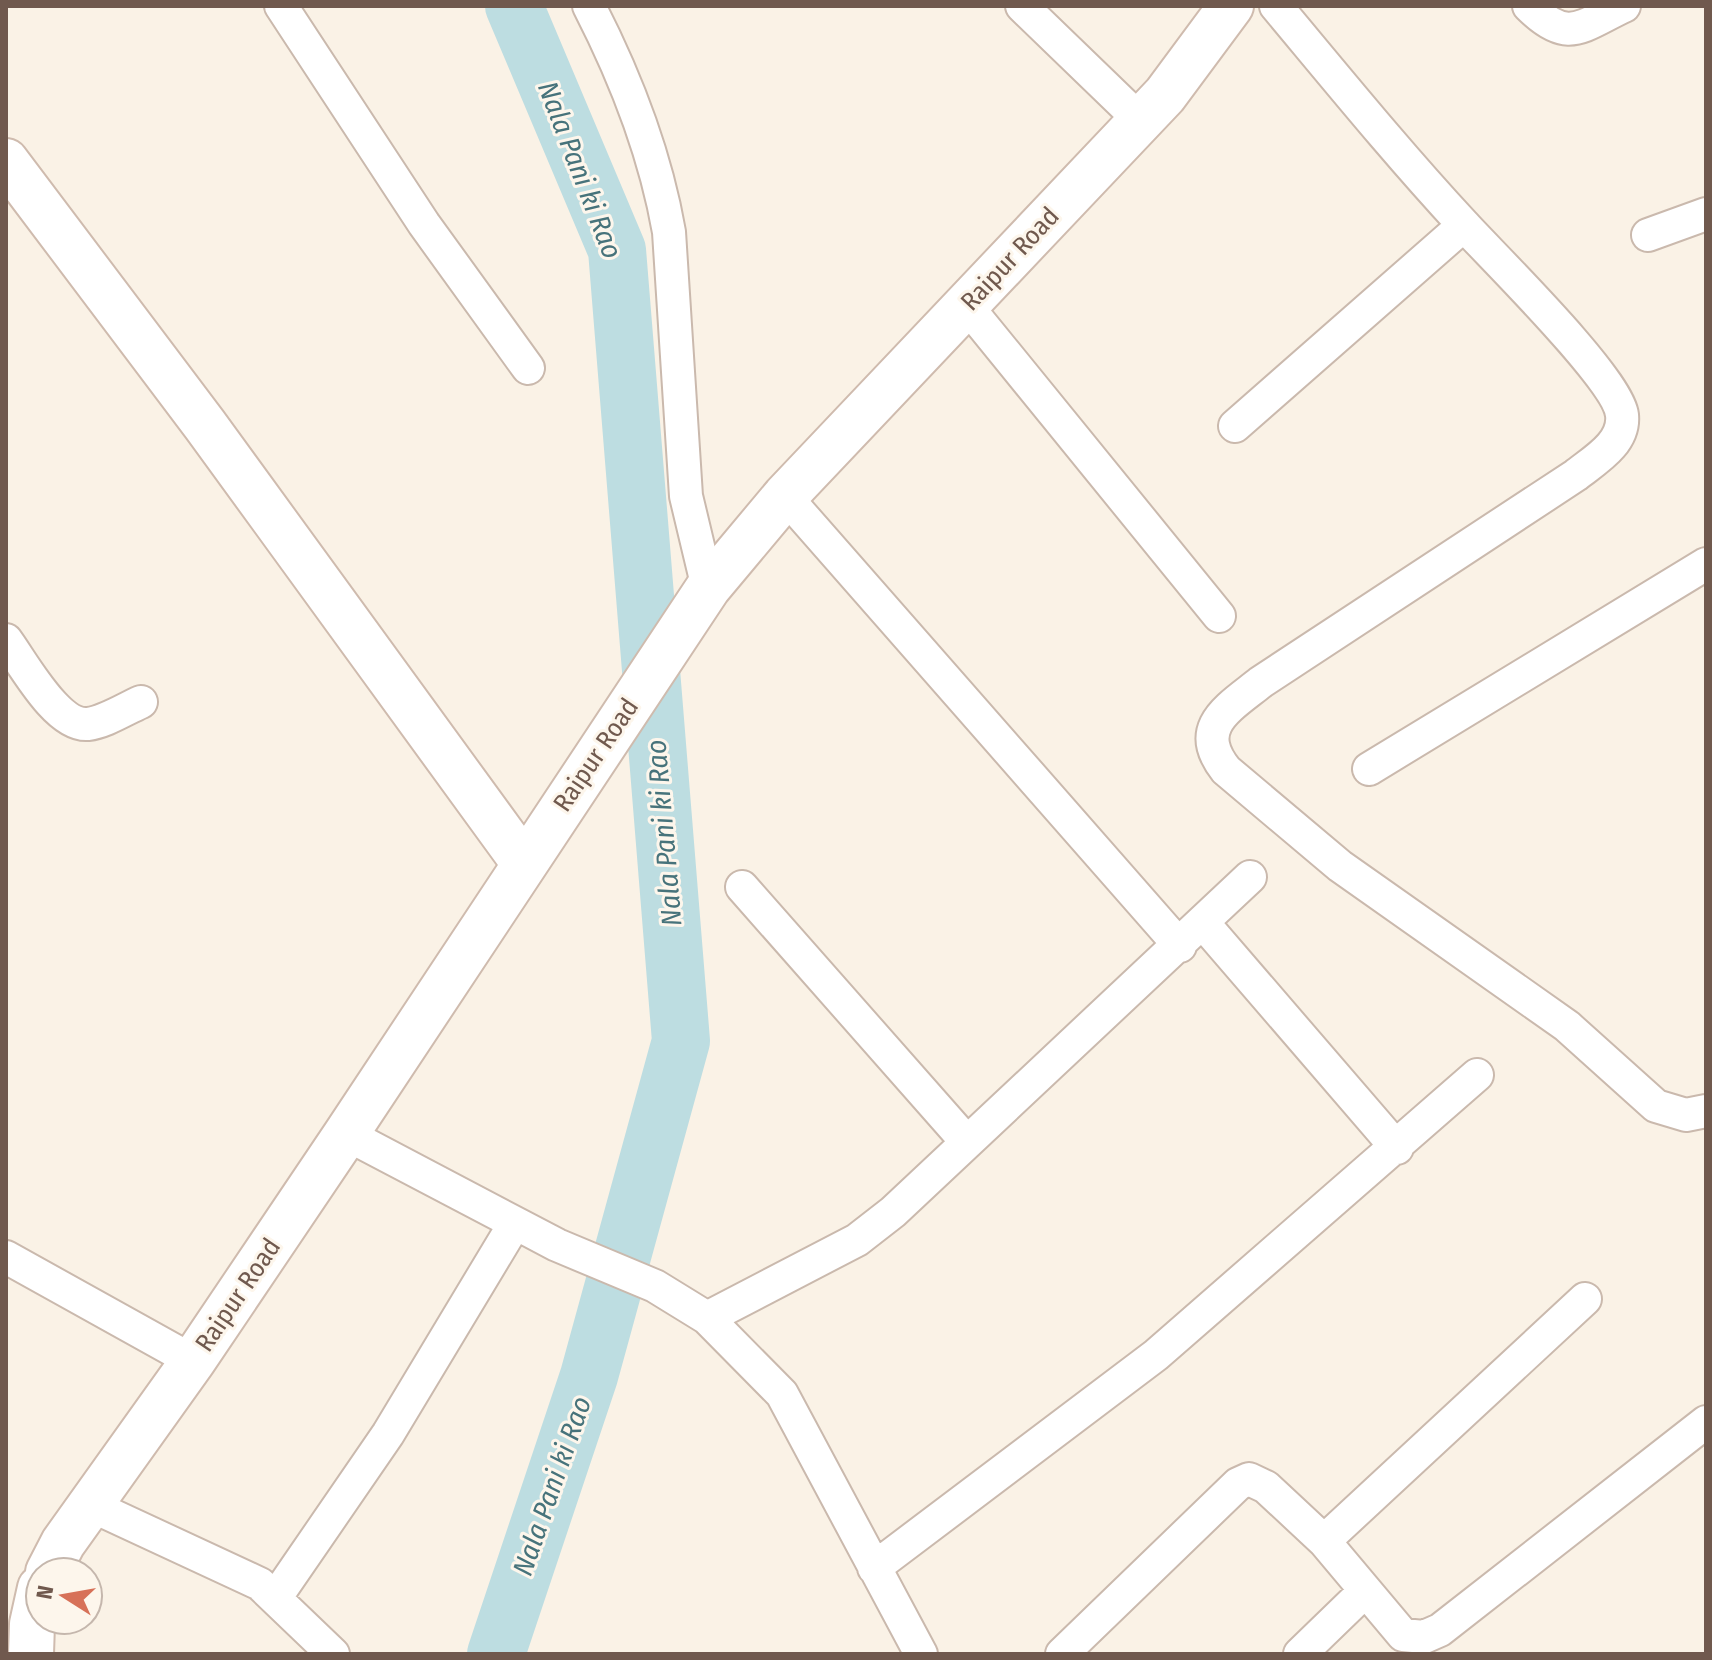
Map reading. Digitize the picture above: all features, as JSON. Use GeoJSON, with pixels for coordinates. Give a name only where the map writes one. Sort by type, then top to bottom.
{"type":"FeatureCollection","features":[{"type":"Feature","properties":{"kind":"main road","name":"Raipur Road"},"geometry":{"type":"LineString","coordinates":[[56,1556],[346,1134],[523,862],[701,599],[785,496],[1165,95],[1231,6]]}},
{"type":"Feature","properties":{"kind":"main road"},"geometry":{"type":"LineString","coordinates":[[6,161],[205,425],[523,862]]}},
{"type":"Feature","properties":{"kind":"street"},"geometry":{"type":"LineString","coordinates":[[281,6],[424,224],[528,368]]}},
{"type":"Feature","properties":{"kind":"street"},"geometry":{"type":"LineString","coordinates":[[589,6],[619,64],[663,196],[669,232],[686,496],[701,599]]}},
{"type":"Feature","properties":{"kind":"street"},"geometry":{"type":"LineString","coordinates":[[1022,6],[1141,121]]}},
{"type":"Feature","properties":{"kind":"street"},"geometry":{"type":"LineString","coordinates":[[1276,6],[1464,225],[1605,380],[1622,416],[1620,434],[1612,446],[1576,475],[1261,682],[1218,719],[1212,742],[1216,758],[1226,770],[1340,866],[1567,1026],[1656,1106],[1686,1115],[1706,1111]]}},
{"type":"Feature","properties":{"kind":"street"},"geometry":{"type":"LineString","coordinates":[[1529,6],[1545,23],[1564,30],[1576,29],[1624,6]]}},
{"type":"Feature","properties":{"kind":"street"},"geometry":{"type":"LineString","coordinates":[[1648,235],[1706,214]]}},
{"type":"Feature","properties":{"kind":"street"},"geometry":{"type":"LineString","coordinates":[[1235,426],[1464,225]]}},
{"type":"Feature","properties":{"kind":"street"},"geometry":{"type":"LineString","coordinates":[[966,305],[1219,616]]}},
{"type":"Feature","properties":{"kind":"street"},"geometry":{"type":"LineString","coordinates":[[785,496],[1180,946]]}},
{"type":"Feature","properties":{"kind":"street"},"geometry":{"type":"LineString","coordinates":[[1369,769],[1706,564]]}},
{"type":"Feature","properties":{"kind":"street"},"geometry":{"type":"LineString","coordinates":[[6,640],[59,712],[73,722],[92,723],[141,702]]}},
{"type":"Feature","properties":{"kind":"street"},"geometry":{"type":"LineString","coordinates":[[707,1318],[857,1240],[893,1212],[966,1141],[1204,924],[1250,877]]}},
{"type":"Feature","properties":{"kind":"street"},"geometry":{"type":"LineString","coordinates":[[742,887],[966,1141]]}},
{"type":"Feature","properties":{"kind":"street"},"geometry":{"type":"LineString","coordinates":[[1204,924],[1397,1148]]}},
{"type":"Feature","properties":{"kind":"street"},"geometry":{"type":"LineString","coordinates":[[874,1568],[1156,1355],[1397,1148],[1477,1075]]}},
{"type":"Feature","properties":{"kind":"street"},"geometry":{"type":"LineString","coordinates":[[346,1134],[557,1245],[655,1286],[707,1318],[782,1394],[921,1654]]}},
{"type":"Feature","properties":{"kind":"street"},"geometry":{"type":"LineString","coordinates":[[276,1597],[388,1434],[515,1223]]}},
{"type":"Feature","properties":{"kind":"street"},"geometry":{"type":"LineString","coordinates":[[6,1257],[193,1361]]}},
{"type":"Feature","properties":{"kind":"street"},"geometry":{"type":"LineString","coordinates":[[1324,1541],[1585,1299]]}},
{"type":"Feature","properties":{"kind":"street"},"geometry":{"type":"LineString","coordinates":[[1062,1654],[1244,1481],[1254,1479],[1324,1541],[1403,1635],[1424,1637],[1440,1630],[1706,1422]]}},
{"type":"Feature","properties":{"kind":"street"},"geometry":{"type":"LineString","coordinates":[[90,1505],[247,1576],[276,1597],[333,1654]]}},
{"type":"Feature","properties":{"kind":"street"},"geometry":{"type":"LineString","coordinates":[[1300,1654],[1364,1592]]}},
{"type":"Feature","properties":{"kind":"waterway","name":"Nala Pani ki Rao"},"geometry":{"type":"LineString","coordinates":[[496,1654],[589,1376],[681,1041],[617,250],[514,6]]}}]}
